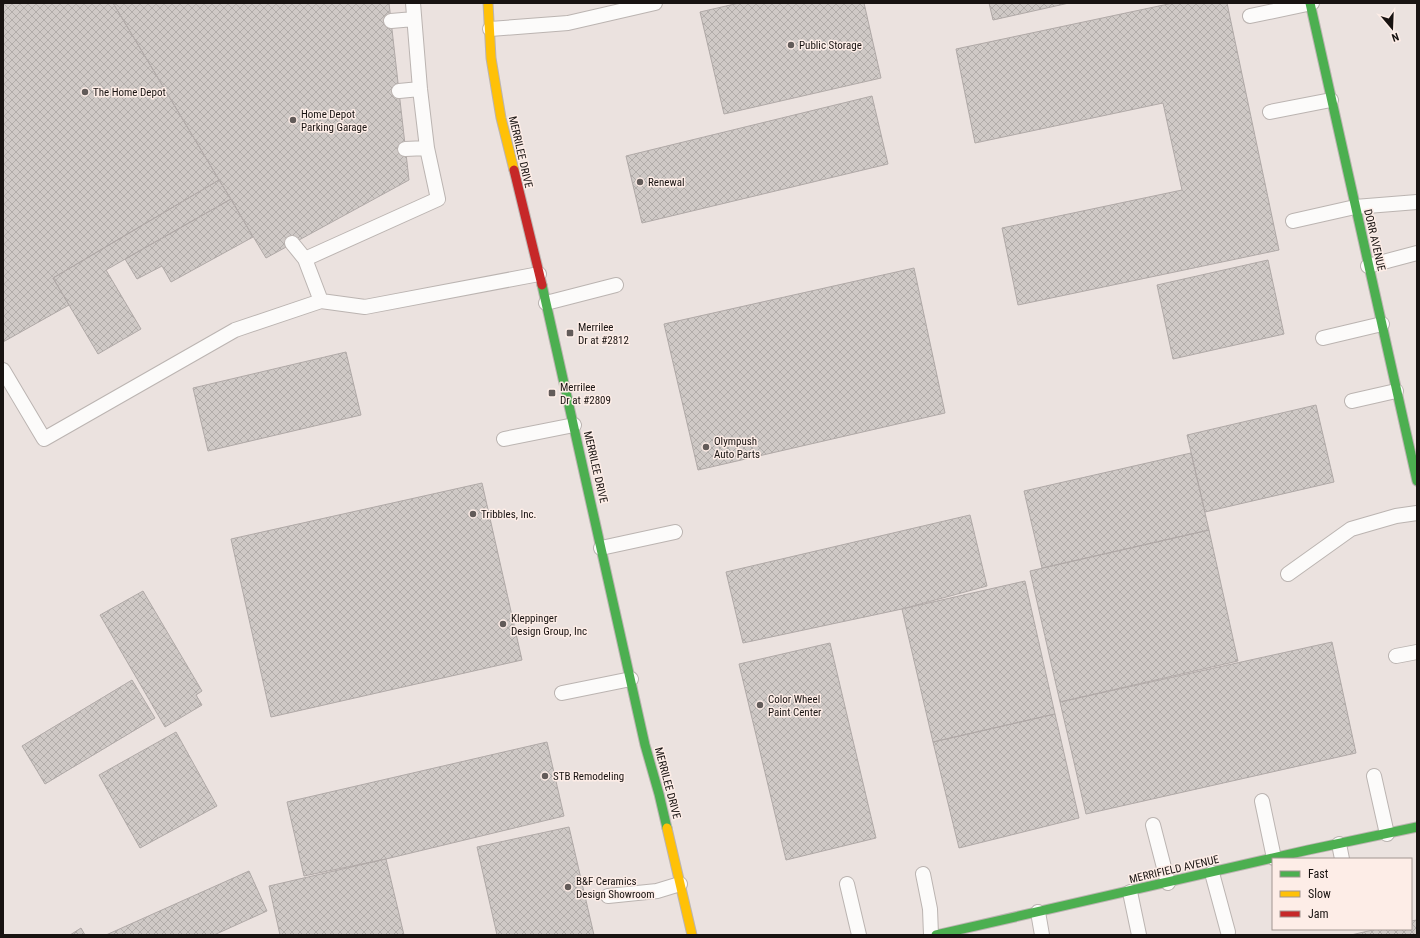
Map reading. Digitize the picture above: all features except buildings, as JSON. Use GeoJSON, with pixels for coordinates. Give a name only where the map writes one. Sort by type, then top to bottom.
{"type":"FeatureCollection","features":[{"type":"Feature","properties":{"kind":"street","name":"MERRILEE DRIVE"},"geometry":{"type":"LineString","coordinates":[[488,3],[492,58],[501,118],[546,302],[646,745],[692,935]]}},
{"type":"Feature","properties":{"kind":"street","name":"DORR AVENUE"},"geometry":{"type":"LineString","coordinates":[[1311,3],[1331,100],[1417,481]]}},
{"type":"Feature","properties":{"kind":"street","name":"MERRIFIELD AVENUE"},"geometry":{"type":"LineString","coordinates":[[1274,858],[1417,827]]}},
{"type":"Feature","properties":{"kind":"street","name":"MERRIFIELD AVENUE"},"geometry":{"type":"LineString","coordinates":[[936,935],[1272,858]]}},
{"type":"Feature","properties":{"kind":"lane"},"geometry":{"type":"LineString","coordinates":[[305,259],[438,199],[426,148],[413,3]]}},
{"type":"Feature","properties":{"kind":"lane"},"geometry":{"type":"LineString","coordinates":[[490,29],[568,23],[655,3]]}},
{"type":"Feature","properties":{"kind":"lane"},"geometry":{"type":"LineString","coordinates":[[1250,16],[1311,3]]}},
{"type":"Feature","properties":{"kind":"lane"},"geometry":{"type":"LineString","coordinates":[[391,21],[414,19]]}},
{"type":"Feature","properties":{"kind":"lane"},"geometry":{"type":"LineString","coordinates":[[399,91],[420,89]]}},
{"type":"Feature","properties":{"kind":"lane"},"geometry":{"type":"LineString","coordinates":[[1270,112],[1331,100]]}},
{"type":"Feature","properties":{"kind":"lane"},"geometry":{"type":"LineString","coordinates":[[405,149],[426,148]]}},
{"type":"Feature","properties":{"kind":"lane"},"geometry":{"type":"LineString","coordinates":[[1293,221],[1355,207],[1417,202]]}},
{"type":"Feature","properties":{"kind":"lane"},"geometry":{"type":"LineString","coordinates":[[292,243],[305,259],[322,301]]}},
{"type":"Feature","properties":{"kind":"lane"},"geometry":{"type":"LineString","coordinates":[[1368,266],[1417,253]]}},
{"type":"Feature","properties":{"kind":"lane"},"geometry":{"type":"LineString","coordinates":[[3,370],[44,439],[235,330],[322,301],[364,307],[539,274]]}},
{"type":"Feature","properties":{"kind":"lane"},"geometry":{"type":"LineString","coordinates":[[546,302],[616,285]]}},
{"type":"Feature","properties":{"kind":"lane"},"geometry":{"type":"LineString","coordinates":[[1323,338],[1382,324]]}},
{"type":"Feature","properties":{"kind":"lane"},"geometry":{"type":"LineString","coordinates":[[1352,401],[1396,391]]}},
{"type":"Feature","properties":{"kind":"lane"},"geometry":{"type":"LineString","coordinates":[[504,439],[574,425]]}},
{"type":"Feature","properties":{"kind":"lane"},"geometry":{"type":"LineString","coordinates":[[1288,574],[1351,529],[1396,516],[1417,513]]}},
{"type":"Feature","properties":{"kind":"lane"},"geometry":{"type":"LineString","coordinates":[[601,548],[675,532]]}},
{"type":"Feature","properties":{"kind":"lane"},"geometry":{"type":"LineString","coordinates":[[1396,656],[1417,652]]}},
{"type":"Feature","properties":{"kind":"lane"},"geometry":{"type":"LineString","coordinates":[[562,693],[631,679]]}},
{"type":"Feature","properties":{"kind":"lane"},"geometry":{"type":"LineString","coordinates":[[1374,776],[1387,834]]}},
{"type":"Feature","properties":{"kind":"lane"},"geometry":{"type":"LineString","coordinates":[[1262,801],[1274,858]]}},
{"type":"Feature","properties":{"kind":"lane"},"geometry":{"type":"LineString","coordinates":[[1153,824],[1168,883]]}},
{"type":"Feature","properties":{"kind":"lane"},"geometry":{"type":"LineString","coordinates":[[1339,844],[1342,858]]}},
{"type":"Feature","properties":{"kind":"lane"},"geometry":{"type":"LineString","coordinates":[[1212,873],[1228,932]]}},
{"type":"Feature","properties":{"kind":"lane"},"geometry":{"type":"LineString","coordinates":[[923,874],[930,909],[932,935]]}},
{"type":"Feature","properties":{"kind":"lane"},"geometry":{"type":"LineString","coordinates":[[608,896],[657,891],[680,884]]}},
{"type":"Feature","properties":{"kind":"lane"},"geometry":{"type":"LineString","coordinates":[[847,884],[859,935]]}},
{"type":"Feature","properties":{"kind":"lane"},"geometry":{"type":"LineString","coordinates":[[1130,892],[1139,935]]}},
{"type":"Feature","properties":{"kind":"lane"},"geometry":{"type":"LineString","coordinates":[[1038,912],[1042,935]]}},
{"type":"Feature","properties":{"kind":"traffic: fast"},"geometry":{"type":"LineString","coordinates":[[1310,3],[1417,481]]}},
{"type":"Feature","properties":{"kind":"traffic: fast"},"geometry":{"type":"LineString","coordinates":[[542,285],[645,745],[667,828]]}},
{"type":"Feature","properties":{"kind":"traffic: fast"},"geometry":{"type":"LineString","coordinates":[[1273,858],[1417,827]]}},
{"type":"Feature","properties":{"kind":"traffic: fast"},"geometry":{"type":"LineString","coordinates":[[936,935],[1272,858]]}},
{"type":"Feature","properties":{"kind":"traffic: slow"},"geometry":{"type":"LineString","coordinates":[[488,3],[491,58],[501,118],[514,170]]}},
{"type":"Feature","properties":{"kind":"traffic: slow"},"geometry":{"type":"LineString","coordinates":[[667,828],[692,935]]}},
{"type":"Feature","properties":{"kind":"traffic: jam"},"geometry":{"type":"LineString","coordinates":[[514,170],[542,285]]}},
{"type":"Feature","properties":{"kind":"place","name":"Public Storage"},"geometry":{"type":"Point","coordinates":[791,45]}},
{"type":"Feature","properties":{"kind":"place","name":"The Home Depot"},"geometry":{"type":"Point","coordinates":[85,92]}},
{"type":"Feature","properties":{"kind":"place","name":"Home Depot Parking Garage"},"geometry":{"type":"Point","coordinates":[293,120]}},
{"type":"Feature","properties":{"kind":"place","name":"Renewal"},"geometry":{"type":"Point","coordinates":[640,182]}},
{"type":"Feature","properties":{"kind":"place","name":"Merrilee Dr at #2812"},"geometry":{"type":"Point","coordinates":[570,333]}},
{"type":"Feature","properties":{"kind":"place","name":"Merrilee Dr at #2809"},"geometry":{"type":"Point","coordinates":[552,393]}},
{"type":"Feature","properties":{"kind":"place","name":"Olympush Auto Parts"},"geometry":{"type":"Point","coordinates":[706,447]}},
{"type":"Feature","properties":{"kind":"place","name":"Tribbles, Inc."},"geometry":{"type":"Point","coordinates":[473,514]}},
{"type":"Feature","properties":{"kind":"place","name":"Kleppinger Design Group, Inc"},"geometry":{"type":"Point","coordinates":[503,624]}},
{"type":"Feature","properties":{"kind":"place","name":"Color Wheel Paint Center"},"geometry":{"type":"Point","coordinates":[760,705]}},
{"type":"Feature","properties":{"kind":"place","name":"STB Remodeling"},"geometry":{"type":"Point","coordinates":[545,776]}},
{"type":"Feature","properties":{"kind":"place","name":"B&F Ceramics Design Showroom"},"geometry":{"type":"Point","coordinates":[568,887]}}]}
